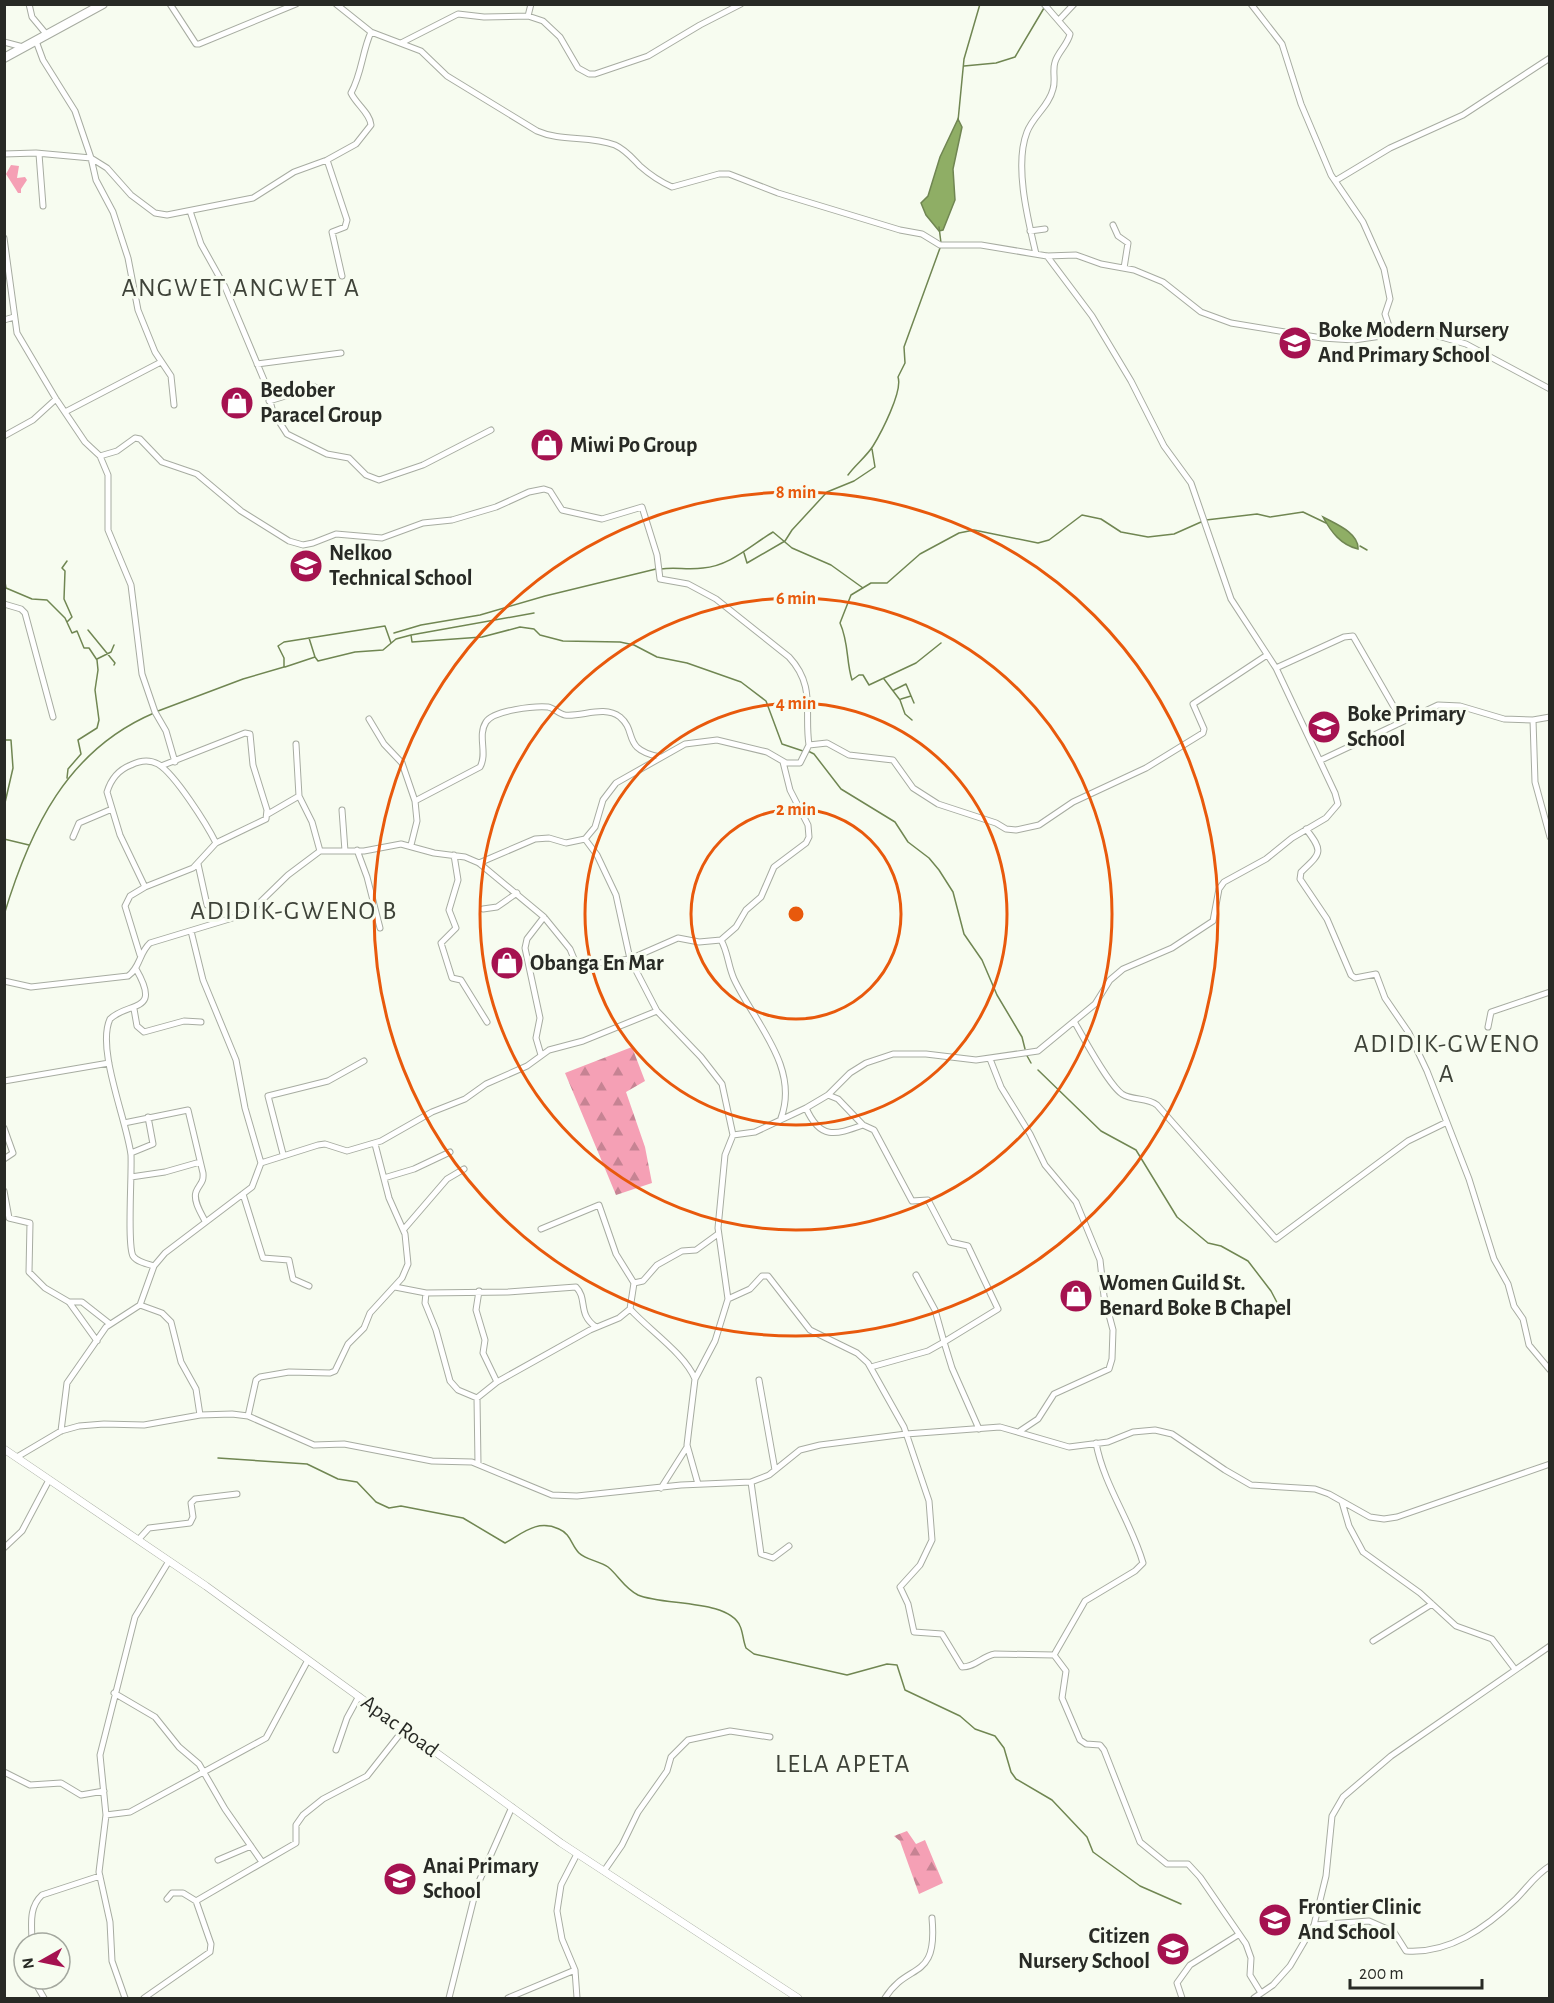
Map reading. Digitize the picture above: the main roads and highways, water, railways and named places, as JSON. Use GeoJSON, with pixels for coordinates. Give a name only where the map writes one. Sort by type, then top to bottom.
{"type":"FeatureCollection","features":[{"type":"Feature","properties":{"kind":"main road"},"geometry":{"type":"LineString","coordinates":[[4,58],[103,4]]}},
{"type":"Feature","properties":{"kind":"main road","name":"Apac Road"},"geometry":{"type":"LineString","coordinates":[[4,1449],[169,1561],[578,1854],[798,1998]]}},
{"type":"Feature","properties":{"kind":"waterway"},"geometry":{"type":"LineString","coordinates":[[958,121],[964,59],[980,4]]}},
{"type":"Feature","properties":{"kind":"waterway"},"geometry":{"type":"LineString","coordinates":[[964,66],[996,63],[1015,57],[1044,8]]}},
{"type":"Feature","properties":{"kind":"waterway"},"geometry":{"type":"LineString","coordinates":[[939,227],[941,243]]}},
{"type":"Feature","properties":{"kind":"waterway"},"geometry":{"type":"LineString","coordinates":[[848,475],[873,446],[890,412],[897,392],[898,377],[905,363],[904,347],[940,248]]}},
{"type":"Feature","properties":{"kind":"waterway"},"geometry":{"type":"LineString","coordinates":[[744,553],[747,563],[785,541],[792,530],[827,492],[854,481],[875,467],[872,449]]}},
{"type":"Feature","properties":{"kind":"waterway"},"geometry":{"type":"LineString","coordinates":[[1206,520],[1257,514],[1270,517],[1303,512],[1326,523]]}},
{"type":"Feature","properties":{"kind":"waterway"},"geometry":{"type":"LineString","coordinates":[[941,643],[916,663],[869,685],[863,675],[852,680],[845,638],[840,623],[851,595],[871,583],[887,583],[920,554],[959,533],[974,530],[1038,543],[1049,540],[1082,515],[1101,519],[1121,532],[1148,537],[1174,534],[1201,522]]}},
{"type":"Feature","properties":{"kind":"waterway"},"geometry":{"type":"LineString","coordinates":[[661,569],[698,569],[713,566],[740,554],[773,532],[792,548],[831,565],[863,588]]}},
{"type":"Feature","properties":{"kind":"waterway"},"geometry":{"type":"LineString","coordinates":[[1360,546],[1367,550]]}},
{"type":"Feature","properties":{"kind":"waterway"},"geometry":{"type":"LineString","coordinates":[[67,561],[62,568],[65,571],[64,599],[72,617],[67,622]]}},
{"type":"Feature","properties":{"kind":"waterway"},"geometry":{"type":"LineString","coordinates":[[394,633],[421,625],[480,615],[545,596],[656,569]]}},
{"type":"Feature","properties":{"kind":"waterway"},"geometry":{"type":"LineString","coordinates":[[4,576],[6,588],[32,599],[47,600],[65,618],[72,633],[77,631],[84,648],[89,648],[97,660],[95,690],[99,720],[97,728],[78,740],[81,754],[68,769],[67,778]]}},
{"type":"Feature","properties":{"kind":"waterway"},"geometry":{"type":"LineString","coordinates":[[315,657],[318,661],[355,652],[383,650],[396,639],[411,635],[534,613]]}},
{"type":"Feature","properties":{"kind":"waterway"},"geometry":{"type":"LineString","coordinates":[[158,711],[243,679],[284,667],[284,658],[278,646],[284,642],[385,626],[391,643]]}},
{"type":"Feature","properties":{"kind":"waterway"},"geometry":{"type":"LineString","coordinates":[[411,635],[412,642],[482,637],[520,627],[534,629],[540,635],[563,641],[620,642],[634,645],[657,657],[687,663],[741,682],[766,701],[782,744],[803,751]]}},
{"type":"Feature","properties":{"kind":"waterway"},"geometry":{"type":"LineString","coordinates":[[88,630],[115,663],[114,665]]}},
{"type":"Feature","properties":{"kind":"waterway"},"geometry":{"type":"LineString","coordinates":[[285,667],[315,657],[309,638]]}},
{"type":"Feature","properties":{"kind":"waterway"},"geometry":{"type":"LineString","coordinates":[[97,659],[111,652],[114,645]]}},
{"type":"Feature","properties":{"kind":"waterway"},"geometry":{"type":"LineString","coordinates":[[884,679],[900,700],[905,714],[912,720]]}},
{"type":"Feature","properties":{"kind":"waterway"},"geometry":{"type":"LineString","coordinates":[[894,690],[906,684],[914,703]]}},
{"type":"Feature","properties":{"kind":"waterway"},"geometry":{"type":"LineString","coordinates":[[901,699],[911,696]]}},
{"type":"Feature","properties":{"kind":"waterway"},"geometry":{"type":"LineString","coordinates":[[4,915],[26,852],[40,823],[75,770],[98,748],[124,729],[154,713]]}},
{"type":"Feature","properties":{"kind":"waterway"},"geometry":{"type":"LineString","coordinates":[[4,740],[11,740],[13,768],[4,807]]}},
{"type":"Feature","properties":{"kind":"waterway"},"geometry":{"type":"LineString","coordinates":[[808,751],[814,754],[841,789],[895,822],[908,842],[929,858],[939,870],[953,892],[964,934],[982,960],[997,995],[1022,1037],[1025,1049]]}},
{"type":"Feature","properties":{"kind":"waterway"},"geometry":{"type":"LineString","coordinates":[[4,839],[29,845]]}},
{"type":"Feature","properties":{"kind":"waterway"},"geometry":{"type":"LineString","coordinates":[[1026,1054],[1031,1063]]}},
{"type":"Feature","properties":{"kind":"waterway"},"geometry":{"type":"LineString","coordinates":[[1038,1070],[1101,1131],[1136,1150],[1177,1217],[1208,1243],[1221,1246],[1248,1261],[1271,1291],[1281,1310],[1287,1314]]}},
{"type":"Feature","properties":{"kind":"waterway"},"geometry":{"type":"LineString","coordinates":[[218,1458],[307,1464],[338,1479],[357,1482],[376,1502],[389,1508],[401,1506],[463,1518],[505,1543],[530,1528],[551,1526],[566,1534],[582,1555],[608,1567],[638,1595],[709,1607],[733,1617],[741,1628],[746,1648],[754,1654],[847,1675],[887,1664],[897,1665],[905,1690],[960,1716],[975,1729],[995,1736],[1004,1748],[1011,1772],[1016,1779],[1052,1800],[1087,1837],[1093,1852],[1140,1886],[1181,1904]]}},
{"type":"Feature","properties":{"kind":"place","name":"Boke Modern Nursery And Primary School"},"geometry":{"type":"Point","coordinates":[1295,343]}},
{"type":"Feature","properties":{"kind":"place","name":"Bedober Paracel Group"},"geometry":{"type":"Point","coordinates":[237,403]}},
{"type":"Feature","properties":{"kind":"place","name":"Miwi Po Group"},"geometry":{"type":"Point","coordinates":[547,445]}},
{"type":"Feature","properties":{"kind":"place","name":"Nelkoo Technical School"},"geometry":{"type":"Point","coordinates":[306,566]}},
{"type":"Feature","properties":{"kind":"place","name":"Boke Primary School"},"geometry":{"type":"Point","coordinates":[1324,727]}},
{"type":"Feature","properties":{"kind":"place","name":"Obanga En Mar"},"geometry":{"type":"Point","coordinates":[507,963]}},
{"type":"Feature","properties":{"kind":"place","name":"Women Guild St. Benard Boke B Chapel"},"geometry":{"type":"Point","coordinates":[1076,1296]}},
{"type":"Feature","properties":{"kind":"place","name":"Anai Primary School"},"geometry":{"type":"Point","coordinates":[400,1879]}},
{"type":"Feature","properties":{"kind":"place","name":"Frontier Clinic And School"},"geometry":{"type":"Point","coordinates":[1275,1920]}},
{"type":"Feature","properties":{"kind":"place","name":"Citizen Nursery School"},"geometry":{"type":"Point","coordinates":[1173,1949]}},
{"type":"Feature","properties":{"kind":"district","name":"ANGWET ANGWET A"},"geometry":{"type":"Point","coordinates":[241,288]}},
{"type":"Feature","properties":{"kind":"district","name":"ADIDIK-GWENO B"},"geometry":{"type":"Point","coordinates":[294,911]}},
{"type":"Feature","properties":{"kind":"district","name":"ADIDIK-GWENO A"},"geometry":{"type":"Point","coordinates":[1447,1059]}},
{"type":"Feature","properties":{"kind":"district","name":"LELA APETA"},"geometry":{"type":"Point","coordinates":[843,1764]}}]}
